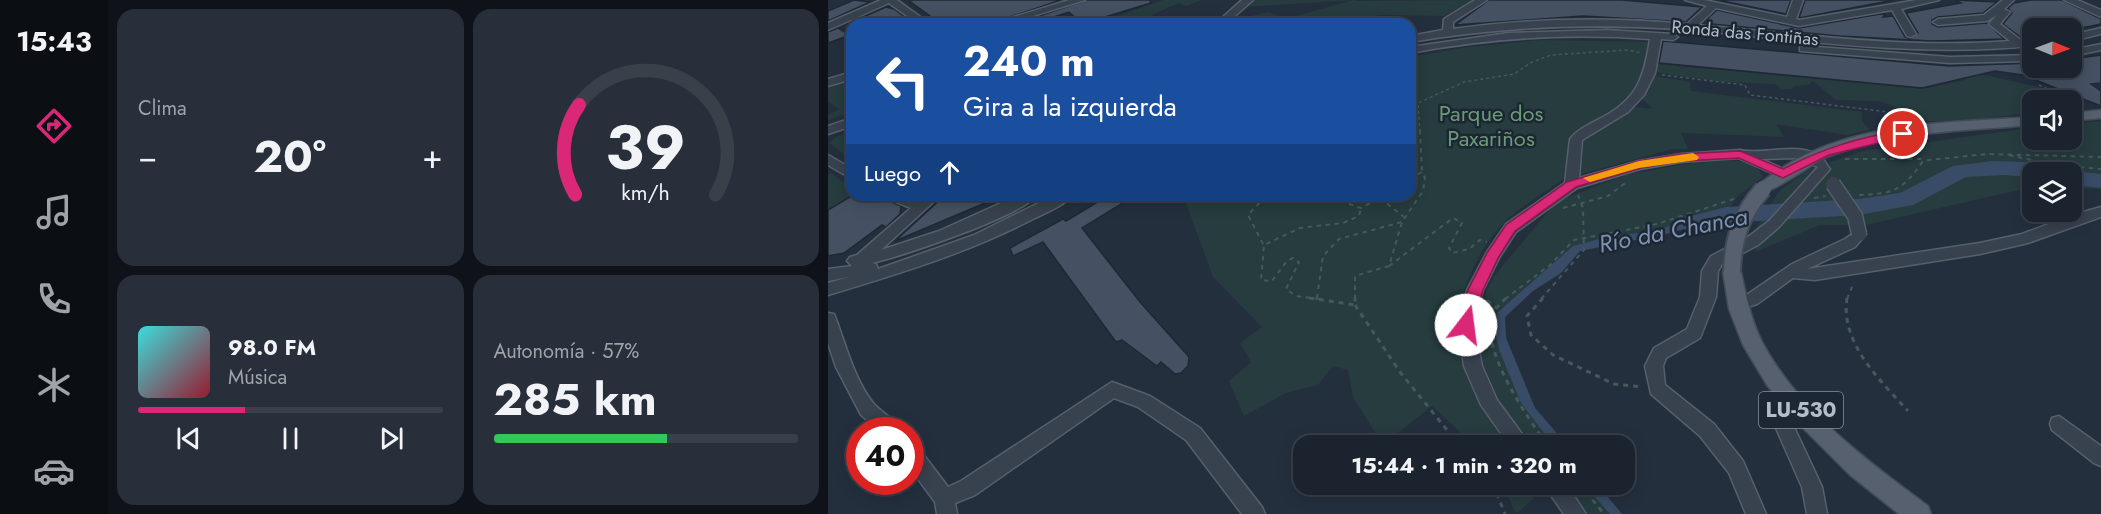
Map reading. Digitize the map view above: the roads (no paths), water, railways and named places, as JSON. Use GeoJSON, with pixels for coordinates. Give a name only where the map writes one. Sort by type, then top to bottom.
{"type":"FeatureCollection","features":[{"type":"Feature","properties":{"kind":"main road"},"geometry":{"type":"LineString","coordinates":[[2082,116],[2101,114]]}},
{"type":"Feature","properties":{"kind":"main road"},"geometry":{"type":"LineString","coordinates":[[1821,161],[1870,139],[1919,131],[2022,122]]}},
{"type":"Feature","properties":{"kind":"main road","name":"LU-530"},"geometry":{"type":"LineString","coordinates":[[1821,161],[1787,171],[1762,189],[1749,203],[1740,220],[1732,247],[1732,272],[1736,299],[1758,354],[1785,392],[1864,474],[1919,514]]}},
{"type":"Feature","properties":{"kind":"street"},"geometry":{"type":"LineString","coordinates":[[849,18],[890,0],[916,18]]}},
{"type":"Feature","properties":{"kind":"street"},"geometry":{"type":"LineString","coordinates":[[1017,18],[1080,0]]}},
{"type":"Feature","properties":{"kind":"street"},"geometry":{"type":"LineString","coordinates":[[1227,18],[1248,0]]}},
{"type":"Feature","properties":{"kind":"street"},"geometry":{"type":"LineString","coordinates":[[1457,35],[1448,21],[1482,0]]}},
{"type":"Feature","properties":{"kind":"street"},"geometry":{"type":"LineString","coordinates":[[1690,0],[1790,22],[1810,22],[1934,0]]}},
{"type":"Feature","properties":{"kind":"street"},"geometry":{"type":"LineString","coordinates":[[1790,22],[1798,0]]}},
{"type":"Feature","properties":{"kind":"street"},"geometry":{"type":"LineString","coordinates":[[1938,22],[1986,18],[2009,0]]}},
{"type":"Feature","properties":{"kind":"street"},"geometry":{"type":"LineString","coordinates":[[2069,0],[2101,14]]}},
{"type":"Feature","properties":{"kind":"street"},"geometry":{"type":"LineString","coordinates":[[1688,33],[1711,3]]}},
{"type":"Feature","properties":{"kind":"street"},"geometry":{"type":"LineString","coordinates":[[1903,4],[1911,34]]}},
{"type":"Feature","properties":{"kind":"street"},"geometry":{"type":"LineString","coordinates":[[2006,11],[1994,24],[2021,45]]}},
{"type":"Feature","properties":{"kind":"street"},"geometry":{"type":"LineString","coordinates":[[828,27],[846,19]]}},
{"type":"Feature","properties":{"kind":"street","name":"Ronda das Fontiñas"},"geometry":{"type":"LineString","coordinates":[[1416,48],[1457,35],[1533,23],[1627,23],[1688,33],[1934,56],[2022,57]]}},
{"type":"Feature","properties":{"kind":"street"},"geometry":{"type":"LineString","coordinates":[[1416,43],[1457,35],[1570,28],[1673,32]]}},
{"type":"Feature","properties":{"kind":"street"},"geometry":{"type":"LineString","coordinates":[[2082,36],[2101,31]]}},
{"type":"Feature","properties":{"kind":"street","name":"Ronda das Fontiñas"},"geometry":{"type":"LineString","coordinates":[[1416,38],[1457,35],[1565,33],[1656,36],[1688,33]]}},
{"type":"Feature","properties":{"kind":"street"},"geometry":{"type":"LineString","coordinates":[[1688,33],[1920,49],[2021,45]]}},
{"type":"Feature","properties":{"kind":"street"},"geometry":{"type":"LineString","coordinates":[[1572,184],[1576,139],[1585,130],[1630,105],[1640,93],[1650,73],[1656,36]]}},
{"type":"Feature","properties":{"kind":"street"},"geometry":{"type":"LineString","coordinates":[[2082,43],[2101,39]]}},
{"type":"Feature","properties":{"kind":"street"},"geometry":{"type":"LineString","coordinates":[[2082,51],[2101,46]]}},
{"type":"Feature","properties":{"kind":"street"},"geometry":{"type":"LineString","coordinates":[[1920,49],[1934,56],[2022,52]]}},
{"type":"Feature","properties":{"kind":"street"},"geometry":{"type":"LineString","coordinates":[[828,83],[846,77]]}},
{"type":"Feature","properties":{"kind":"street"},"geometry":{"type":"LineString","coordinates":[[828,130],[846,124]]}},
{"type":"Feature","properties":{"kind":"street"},"geometry":{"type":"LineString","coordinates":[[1740,154],[1787,171]]}},
{"type":"Feature","properties":{"kind":"street"},"geometry":{"type":"LineString","coordinates":[[1513,435],[1490,405],[1473,366],[1466,325],[1475,290],[1499,245],[1511,228],[1572,184],[1629,167],[1681,158],[1740,154],[1821,161]]}},
{"type":"Feature","properties":{"kind":"street"},"geometry":{"type":"LineString","coordinates":[[1772,155],[1787,171]]}},
{"type":"Feature","properties":{"kind":"street"},"geometry":{"type":"LineString","coordinates":[[828,159],[846,171]]}},
{"type":"Feature","properties":{"kind":"street"},"geometry":{"type":"LineString","coordinates":[[1736,299],[1751,300],[1792,272],[1852,242],[1859,234],[1855,216],[1833,184],[1821,161]]}},
{"type":"Feature","properties":{"kind":"street"},"geometry":{"type":"LineString","coordinates":[[1756,514],[1736,467],[1707,430],[1657,389],[1654,366],[1660,353],[1694,333],[1706,307],[1710,271],[1716,260],[1753,241],[1774,224],[1791,206],[1821,161]]}},
{"type":"Feature","properties":{"kind":"street"},"geometry":{"type":"LineString","coordinates":[[907,201],[920,206]]}},
{"type":"Feature","properties":{"kind":"street"},"geometry":{"type":"LineString","coordinates":[[828,289],[926,201]]}},
{"type":"Feature","properties":{"kind":"street"},"geometry":{"type":"LineString","coordinates":[[828,266],[860,260],[924,240],[1019,201]]}},
{"type":"Feature","properties":{"kind":"street"},"geometry":{"type":"LineString","coordinates":[[828,275],[911,256],[1003,219],[1034,201]]}},
{"type":"Feature","properties":{"kind":"street"},"geometry":{"type":"LineString","coordinates":[[828,289],[921,261],[994,233],[1054,201]]}},
{"type":"Feature","properties":{"kind":"street"},"geometry":{"type":"LineString","coordinates":[[1792,272],[1808,276],[1860,266],[1968,252],[2026,238],[2101,212]]}},
{"type":"Feature","properties":{"kind":"street"},"geometry":{"type":"LineString","coordinates":[[828,319],[845,367],[867,409],[876,417]]}},
{"type":"Feature","properties":{"kind":"street"},"geometry":{"type":"LineString","coordinates":[[924,474],[946,506],[968,488],[1112,390],[1144,401],[1193,434],[1255,514]]}},
{"type":"Feature","properties":{"kind":"street"},"geometry":{"type":"LineString","coordinates":[[1785,392],[1778,402],[1777,410],[1812,487],[1817,514]]}},
{"type":"Feature","properties":{"kind":"street"},"geometry":{"type":"LineString","coordinates":[[2059,424],[2101,457]]}},
{"type":"Feature","properties":{"kind":"street"},"geometry":{"type":"LineString","coordinates":[[1561,495],[1576,514]]}},
{"type":"Feature","properties":{"kind":"water"},"geometry":{"type":"Polygon","coordinates":[[[1728,210],[1726,217],[1666,234],[1580,251],[1561,273],[1533,291],[1505,317],[1506,338],[1535,408],[1558,435],[1545,435],[1521,403],[1500,352],[1494,329],[1498,312],[1573,246],[1610,236],[1648,232],[1728,210]]]}},
{"type":"Feature","properties":{"kind":"water"},"geometry":{"type":"Polygon","coordinates":[[[1593,495],[1606,495],[1622,514],[1610,514],[1593,495]]]}},
{"type":"Feature","properties":{"kind":"waterway","name":"Río da Chanca"},"geometry":{"type":"LineString","coordinates":[[1693,224],[1726,215],[1859,207],[1905,200],[1961,171],[2022,169]]}},
{"type":"Feature","properties":{"kind":"waterway","name":"Río da Chanca"},"geometry":{"type":"LineString","coordinates":[[2082,179],[2101,181]]}},
{"type":"Feature","properties":{"kind":"park label","name":"Parque dos Paxariños"},"geometry":{"type":"Point","coordinates":[1491,126]}}]}
